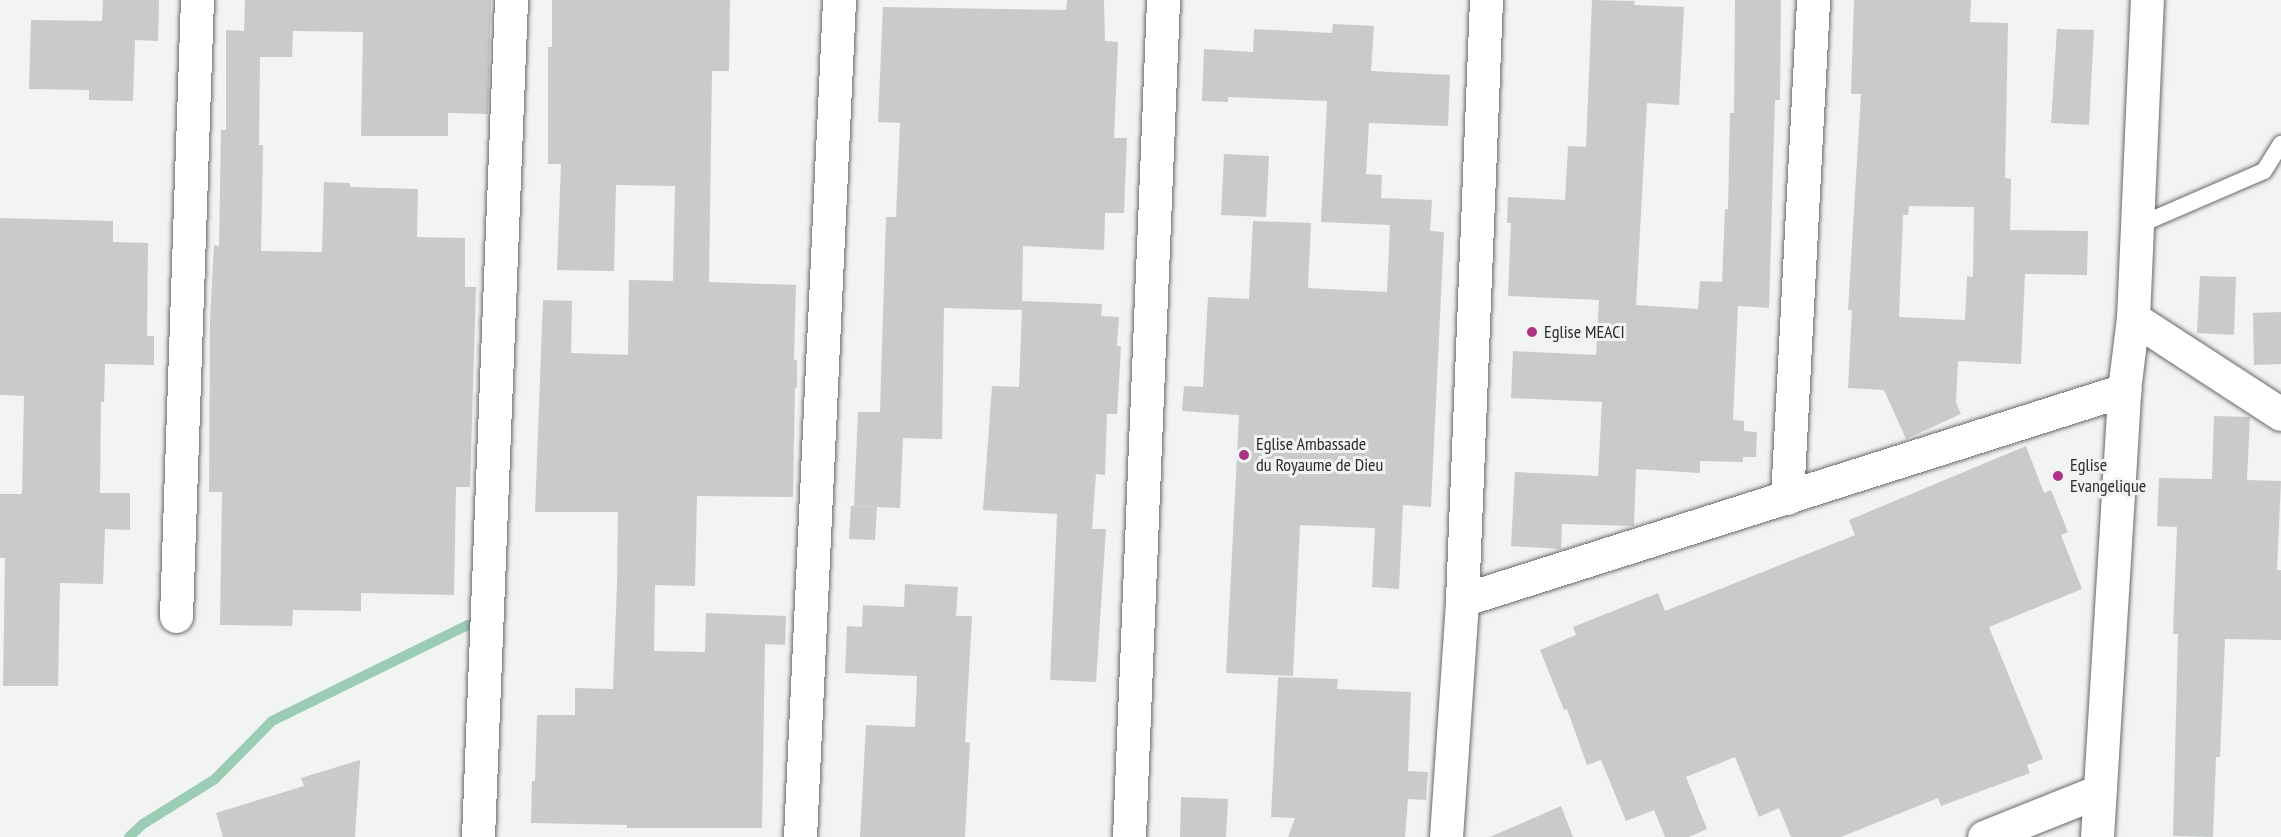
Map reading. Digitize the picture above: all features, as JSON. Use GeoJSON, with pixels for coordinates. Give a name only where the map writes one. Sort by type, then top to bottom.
{"type":"FeatureCollection","features":[{"type":"Feature","properties":{"kind":"street"},"geometry":{"type":"LineString","coordinates":[[176,616],[197,0]]}},
{"type":"Feature","properties":{"kind":"street"},"geometry":{"type":"LineString","coordinates":[[478,837],[512,0]]}},
{"type":"Feature","properties":{"kind":"street"},"geometry":{"type":"LineString","coordinates":[[800,837],[839,0]]}},
{"type":"Feature","properties":{"kind":"street"},"geometry":{"type":"LineString","coordinates":[[1130,837],[1163,0]]}},
{"type":"Feature","properties":{"kind":"street"},"geometry":{"type":"LineString","coordinates":[[1446,837],[1462,600],[1486,0]]}},
{"type":"Feature","properties":{"kind":"street"},"geometry":{"type":"LineString","coordinates":[[1787,498],[1813,0]]}},
{"type":"Feature","properties":{"kind":"street"},"geometry":{"type":"LineString","coordinates":[[2097,837],[2124,390],[2133,318],[2147,0]]}},
{"type":"Feature","properties":{"kind":"street"},"geometry":{"type":"LineString","coordinates":[[2133,318],[2281,414]]}},
{"type":"Feature","properties":{"kind":"street"},"geometry":{"type":"LineString","coordinates":[[1462,600],[2124,390]]}},
{"type":"Feature","properties":{"kind":"street"},"geometry":{"type":"LineString","coordinates":[[1984,837],[2099,791]]}},
{"type":"Feature","properties":{"kind":"lane"},"geometry":{"type":"LineString","coordinates":[[2137,226],[2264,171],[2281,144]]}},
{"type":"Feature","properties":{"kind":"building"},"geometry":{"type":"Polygon","coordinates":[[[103,0],[159,0],[158,41],[135,40],[133,101],[89,100],[89,90],[29,89],[31,20],[102,21],[103,0]]]}},
{"type":"Feature","properties":{"kind":"building"},"geometry":{"type":"Polygon","coordinates":[[[245,0],[491,0],[488,114],[448,113],[448,136],[361,136],[363,32],[293,31],[292,57],[260,57],[259,145],[263,145],[261,251],[322,252],[324,182],[350,183],[350,187],[418,189],[417,237],[465,238],[465,287],[476,287],[470,487],[456,487],[454,595],[361,593],[361,611],[293,610],[292,626],[220,625],[222,492],[209,492],[210,320],[214,245],[219,246],[221,130],[226,130],[226,30],[244,31],[245,0]]]}},
{"type":"Feature","properties":{"kind":"building"},"geometry":{"type":"Polygon","coordinates":[[[552,0],[730,0],[729,71],[712,71],[709,282],[796,285],[794,360],[797,360],[797,388],[795,387],[793,497],[697,496],[695,586],[655,585],[654,651],[705,652],[706,613],[786,616],[785,645],[765,644],[762,828],[627,828],[627,825],[531,823],[537,715],[575,715],[575,688],[613,689],[617,584],[618,512],[535,512],[543,300],[572,301],[571,353],[628,355],[629,280],[673,281],[675,186],[616,185],[614,271],[557,270],[561,164],[548,164],[548,47],[552,47],[552,0]]]}},
{"type":"Feature","properties":{"kind":"building"},"geometry":{"type":"Polygon","coordinates":[[[1067,0],[1104,0],[1105,41],[1118,42],[1114,138],[1127,138],[1124,213],[1105,213],[1104,250],[1023,246],[1022,301],[1102,304],[1101,316],[1119,317],[1117,346],[1121,346],[1117,414],[1107,414],[1105,475],[1096,474],[1092,529],[1106,529],[1096,682],[1050,680],[1057,514],[983,510],[992,386],[1019,387],[1022,310],[944,308],[942,439],[903,438],[900,508],[854,506],[858,412],[880,412],[886,217],[896,217],[900,123],[878,122],[883,7],[1066,10],[1067,0]]]}},
{"type":"Feature","properties":{"kind":"building"},"geometry":{"type":"Polygon","coordinates":[[[1592,0],[1635,1],[1634,5],[1684,7],[1679,105],[1647,103],[1636,305],[1698,309],[1700,281],[1722,282],[1725,209],[1728,209],[1730,113],[1734,113],[1735,0],[1781,0],[1780,100],[1775,100],[1769,308],[1738,306],[1733,420],[1744,421],[1744,431],[1757,432],[1756,457],[1743,457],[1743,462],[1700,461],[1700,473],[1636,469],[1634,526],[1562,524],[1561,549],[1511,546],[1515,472],[1598,476],[1602,402],[1511,398],[1513,351],[1596,355],[1599,300],[1508,296],[1511,223],[1507,223],[1508,197],[1565,200],[1568,146],[1586,147],[1592,0]]]}},
{"type":"Feature","properties":{"kind":"building"},"geometry":{"type":"Polygon","coordinates":[[[1854,0],[1971,0],[1970,22],[2008,23],[2005,178],[2011,179],[2010,230],[2088,231],[2087,275],[2025,274],[2021,364],[1958,361],[1956,402],[1961,414],[1906,439],[1884,390],[1848,388],[1852,310],[1848,310],[1861,94],[1851,94],[1854,0]],[[1909,206],[1908,215],[1903,215],[1899,317],[1965,320],[1967,276],[1973,277],[1974,207],[1909,206]]]}},
{"type":"Feature","properties":{"kind":"building"},"geometry":{"type":"Polygon","coordinates":[[[1333,24],[1374,26],[1371,71],[1450,75],[1448,126],[1369,123],[1366,174],[1382,175],[1381,198],[1432,200],[1430,231],[1444,232],[1431,507],[1403,505],[1399,589],[1372,587],[1375,528],[1300,525],[1293,676],[1226,673],[1239,415],[1182,411],[1184,386],[1203,387],[1208,297],[1249,299],[1253,221],[1311,223],[1308,288],[1387,292],[1390,225],[1321,222],[1327,101],[1228,97],[1228,102],[1202,101],[1204,49],[1253,52],[1254,29],[1332,33],[1333,24]]]}},
{"type":"Feature","properties":{"kind":"building"},"geometry":{"type":"Polygon","coordinates":[[[2057,29],[2094,30],[2089,125],[2051,123],[2057,29]]]}},
{"type":"Feature","properties":{"kind":"building"},"geometry":{"type":"Polygon","coordinates":[[[1224,154],[1269,156],[1266,217],[1221,215],[1224,154]]]}},
{"type":"Feature","properties":{"kind":"building"},"geometry":{"type":"Polygon","coordinates":[[[0,218],[113,221],[113,242],[148,243],[147,336],[154,336],[154,365],[105,364],[104,402],[101,402],[100,493],[130,493],[130,530],[105,529],[103,584],[60,583],[58,686],[3,686],[5,558],[0,558],[0,494],[22,494],[24,396],[0,395],[0,218]]]}},
{"type":"Feature","properties":{"kind":"building"},"geometry":{"type":"Polygon","coordinates":[[[2200,276],[2236,277],[2234,335],[2197,333],[2200,276]]]}},
{"type":"Feature","properties":{"kind":"building"},"geometry":{"type":"Polygon","coordinates":[[[2281,312],[2281,364],[2254,365],[2253,313],[2281,312]]]}},
{"type":"Feature","properties":{"kind":"building"},"geometry":{"type":"Polygon","coordinates":[[[2214,416],[2250,417],[2247,480],[2281,481],[2277,570],[2281,570],[2281,640],[2225,639],[2220,757],[2216,757],[2213,837],[2173,836],[2178,634],[2173,634],[2177,527],[2157,526],[2159,478],[2212,479],[2214,416]]]}},
{"type":"Feature","properties":{"kind":"building"},"geometry":{"type":"Polygon","coordinates":[[[2026,446],[2044,493],[2051,490],[2068,532],[2061,535],[2082,589],[1989,627],[2043,759],[2027,765],[2030,773],[1941,806],[1938,798],[1841,837],[1791,837],[1779,808],[1759,817],[1735,757],[1686,777],[1707,829],[1689,837],[1665,837],[1654,810],[1626,821],[1601,760],[1587,765],[1567,709],[1564,710],[1540,650],[1576,635],[1573,627],[1658,593],[1665,611],[1855,535],[1849,520],[2026,446]]]}},
{"type":"Feature","properties":{"kind":"building"},"geometry":{"type":"Polygon","coordinates":[[[851,506],[877,507],[875,540],[849,539],[851,506]]]}},
{"type":"Feature","properties":{"kind":"building"},"geometry":{"type":"Polygon","coordinates":[[[905,584],[958,587],[956,616],[972,616],[965,742],[970,743],[965,837],[860,837],[866,725],[915,727],[917,676],[845,673],[847,626],[862,627],[863,605],[904,607],[905,584]]]}},
{"type":"Feature","properties":{"kind":"building"},"geometry":{"type":"Polygon","coordinates":[[[1278,677],[1338,679],[1337,689],[1411,692],[1408,771],[1428,772],[1426,800],[1408,799],[1405,837],[1288,837],[1295,818],[1271,817],[1278,677]]]}},
{"type":"Feature","properties":{"kind":"building"},"geometry":{"type":"Polygon","coordinates":[[[360,760],[355,837],[223,837],[216,813],[304,786],[301,778],[360,760]]]}},
{"type":"Feature","properties":{"kind":"building"},"geometry":{"type":"Polygon","coordinates":[[[1181,797],[1228,799],[1226,837],[1180,837],[1181,797]]]}},
{"type":"Feature","properties":{"kind":"building"},"geometry":{"type":"Polygon","coordinates":[[[1561,806],[1573,837],[1490,837],[1561,806]]]}},
{"type":"Feature","properties":{"kind":"waterway"},"geometry":{"type":"LineString","coordinates":[[129,837],[143,824],[215,779],[272,721],[468,625]]}},
{"type":"Feature","properties":{"kind":"place","name":"Eglise MEACI"},"geometry":{"type":"Point","coordinates":[1532,332]}},
{"type":"Feature","properties":{"kind":"place","name":"Eglise Ambassade du Royaume de Dieu"},"geometry":{"type":"Point","coordinates":[1244,455]}},
{"type":"Feature","properties":{"kind":"place","name":"Eglise Evangelique"},"geometry":{"type":"Point","coordinates":[2058,476]}}]}
